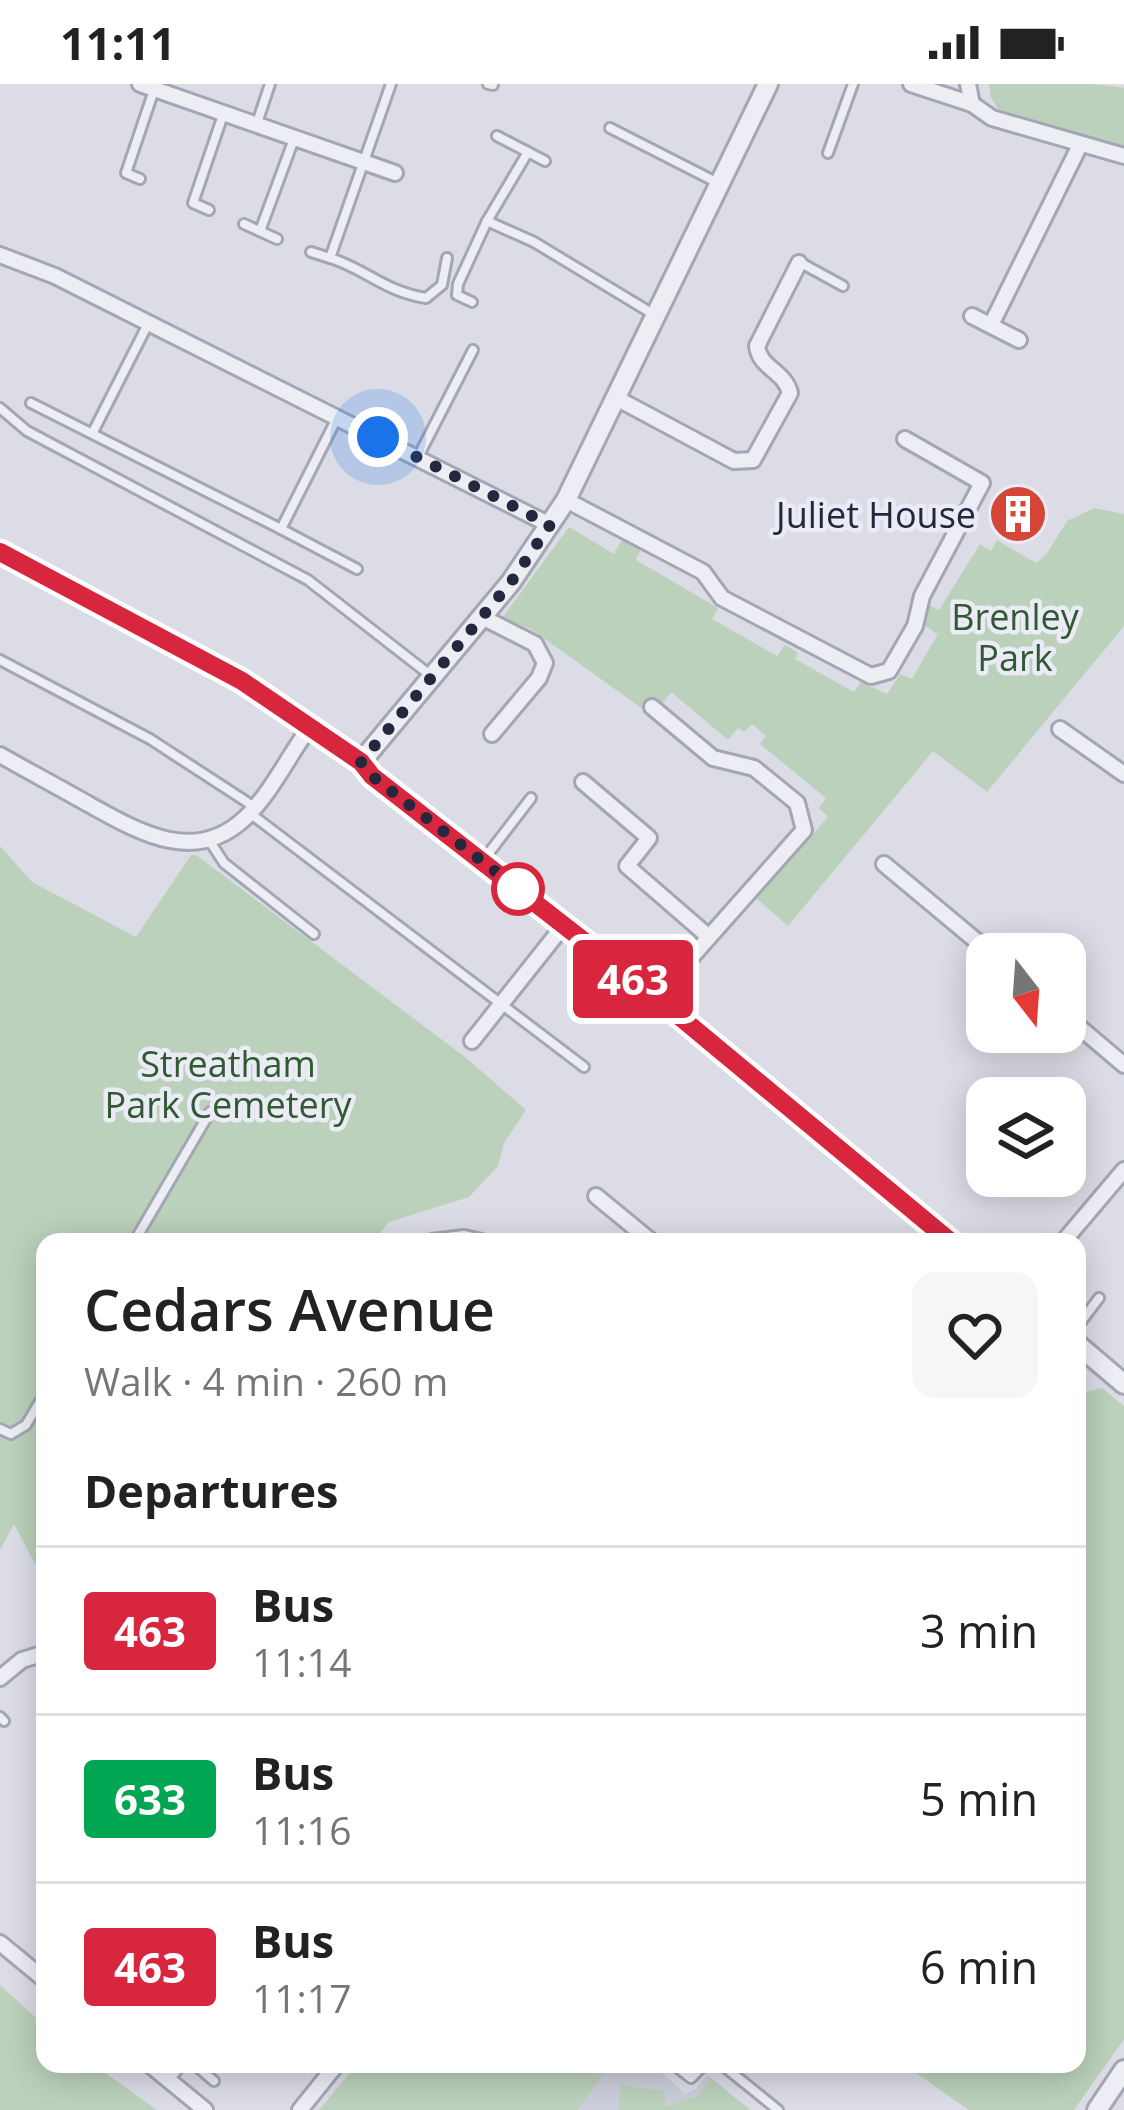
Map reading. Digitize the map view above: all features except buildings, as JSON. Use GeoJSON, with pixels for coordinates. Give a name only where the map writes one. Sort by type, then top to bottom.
{"type":"FeatureCollection","features":[{"type":"Feature","properties":{"kind":"street"},"geometry":{"type":"LineString","coordinates":[[361,762],[482,617],[566,500],[768,84]]}},
{"type":"Feature","properties":{"kind":"street"},"geometry":{"type":"LineString","coordinates":[[911,84],[973,104],[992,118],[1124,155]]}},
{"type":"Feature","properties":{"kind":"street"},"geometry":{"type":"LineString","coordinates":[[968,84],[973,104]]}},
{"type":"Feature","properties":{"kind":"street"},"geometry":{"type":"LineString","coordinates":[[148,87],[395,173]]}},
{"type":"Feature","properties":{"kind":"street"},"geometry":{"type":"LineString","coordinates":[[991,326],[1080,145]]}},
{"type":"Feature","properties":{"kind":"street"},"geometry":{"type":"LineString","coordinates":[[0,255],[149,322],[550,525]]}},
{"type":"Feature","properties":{"kind":"street"},"geometry":{"type":"LineString","coordinates":[[619,398],[734,461],[753,460],[790,393],[784,377],[762,362],[757,346],[799,262]]}},
{"type":"Feature","properties":{"kind":"street"},"geometry":{"type":"LineString","coordinates":[[972,316],[1019,340]]}},
{"type":"Feature","properties":{"kind":"street"},"geometry":{"type":"LineString","coordinates":[[566,500],[703,572],[722,598],[871,676],[889,671],[915,626],[922,596],[982,483],[905,439]]}},
{"type":"Feature","properties":{"kind":"street"},"geometry":{"type":"LineString","coordinates":[[0,551],[242,681],[361,762],[372,776],[656,997],[940,1233]]}},
{"type":"Feature","properties":{"kind":"street"},"geometry":{"type":"LineString","coordinates":[[482,617],[535,644],[545,663],[492,734]]}},
{"type":"Feature","properties":{"kind":"street"},"geometry":{"type":"LineString","coordinates":[[652,707],[713,758],[754,768],[802,809],[804,830],[656,997]]}},
{"type":"Feature","properties":{"kind":"street"},"geometry":{"type":"LineString","coordinates":[[0,755],[142,833],[176,843],[209,840],[229,831],[252,810],[308,728]]}},
{"type":"Feature","properties":{"kind":"street"},"geometry":{"type":"LineString","coordinates":[[1060,729],[1124,774]]}},
{"type":"Feature","properties":{"kind":"street"},"geometry":{"type":"LineString","coordinates":[[584,782],[650,838],[627,866],[710,937]]}},
{"type":"Feature","properties":{"kind":"street"},"geometry":{"type":"LineString","coordinates":[[884,864],[967,933]]}},
{"type":"Feature","properties":{"kind":"street"},"geometry":{"type":"LineString","coordinates":[[472,1041],[564,925]]}},
{"type":"Feature","properties":{"kind":"street"},"geometry":{"type":"LineString","coordinates":[[1086,1033],[1124,1065]]}},
{"type":"Feature","properties":{"kind":"street"},"geometry":{"type":"LineString","coordinates":[[1072,1233],[1124,1170]]}},
{"type":"Feature","properties":{"kind":"street"},"geometry":{"type":"LineString","coordinates":[[596,1196],[641,1233]]}},
{"type":"Feature","properties":{"kind":"street"},"geometry":{"type":"LineString","coordinates":[[1086,1352],[1124,1384]]}},
{"type":"Feature","properties":{"kind":"street"},"geometry":{"type":"LineString","coordinates":[[0,1678],[22,1660],[36,1656]]}},
{"type":"Feature","properties":{"kind":"street"},"geometry":{"type":"LineString","coordinates":[[0,1943],[36,1973]]}},
{"type":"Feature","properties":{"kind":"street"},"geometry":{"type":"LineString","coordinates":[[1110,2102],[1124,2071]]}},
{"type":"Feature","properties":{"kind":"street"},"geometry":{"type":"LineString","coordinates":[[159,2073],[205,2110]]}},
{"type":"Feature","properties":{"kind":"street"},"geometry":{"type":"LineString","coordinates":[[300,2110],[330,2073]]}},
{"type":"Feature","properties":{"kind":"lane"},"geometry":{"type":"LineString","coordinates":[[187,100],[193,84]]}},
{"type":"Feature","properties":{"kind":"lane"},"geometry":{"type":"LineString","coordinates":[[256,124],[270,84]]}},
{"type":"Feature","properties":{"kind":"lane"},"geometry":{"type":"LineString","coordinates":[[330,258],[391,84]]}},
{"type":"Feature","properties":{"kind":"lane"},"geometry":{"type":"LineString","coordinates":[[828,153],[853,84]]}},
{"type":"Feature","properties":{"kind":"lane"},"geometry":{"type":"LineString","coordinates":[[140,179],[126,173],[148,87]]}},
{"type":"Feature","properties":{"kind":"lane"},"geometry":{"type":"LineString","coordinates":[[209,209],[194,203],[224,113]]}},
{"type":"Feature","properties":{"kind":"lane"},"geometry":{"type":"LineString","coordinates":[[610,128],[721,184]]}},
{"type":"Feature","properties":{"kind":"lane"},"geometry":{"type":"LineString","coordinates":[[497,136],[545,161]]}},
{"type":"Feature","properties":{"kind":"lane"},"geometry":{"type":"LineString","coordinates":[[260,231],[294,138]]}},
{"type":"Feature","properties":{"kind":"lane"},"geometry":{"type":"LineString","coordinates":[[472,302],[458,295],[458,284],[487,221],[528,152]]}},
{"type":"Feature","properties":{"kind":"lane"},"geometry":{"type":"LineString","coordinates":[[487,221],[534,242],[658,316]]}},
{"type":"Feature","properties":{"kind":"lane"},"geometry":{"type":"LineString","coordinates":[[244,224],[277,239]]}},
{"type":"Feature","properties":{"kind":"lane"},"geometry":{"type":"LineString","coordinates":[[311,252],[350,264],[357,274],[403,293],[427,298],[439,291],[447,259]]}},
{"type":"Feature","properties":{"kind":"lane"},"geometry":{"type":"LineString","coordinates":[[799,262],[843,286]]}},
{"type":"Feature","properties":{"kind":"lane"},"geometry":{"type":"LineString","coordinates":[[93,432],[149,322]]}},
{"type":"Feature","properties":{"kind":"lane"},"geometry":{"type":"LineString","coordinates":[[418,457],[472,350]]}},
{"type":"Feature","properties":{"kind":"lane"},"geometry":{"type":"LineString","coordinates":[[32,403],[357,569]]}},
{"type":"Feature","properties":{"kind":"lane"},"geometry":{"type":"LineString","coordinates":[[0,407],[27,430],[308,580],[432,677]]}},
{"type":"Feature","properties":{"kind":"lane"},"geometry":{"type":"LineString","coordinates":[[280,530],[338,416]]}},
{"type":"Feature","properties":{"kind":"lane"},"geometry":{"type":"LineString","coordinates":[[0,660],[150,739],[252,810],[584,1067]]}},
{"type":"Feature","properties":{"kind":"lane"},"geometry":{"type":"LineString","coordinates":[[482,862],[531,798]]}},
{"type":"Feature","properties":{"kind":"lane"},"geometry":{"type":"LineString","coordinates":[[209,840],[224,863],[314,934]]}},
{"type":"Feature","properties":{"kind":"lane"},"geometry":{"type":"LineString","coordinates":[[139,1233],[210,1112]]}},
{"type":"Feature","properties":{"kind":"lane"},"geometry":{"type":"LineString","coordinates":[[1086,1315],[1099,1298]]}},
{"type":"Feature","properties":{"kind":"lane"},"geometry":{"type":"LineString","coordinates":[[0,1429],[11,1434],[20,1431],[36,1407]]}},
{"type":"Feature","properties":{"kind":"lane"},"geometry":{"type":"LineString","coordinates":[[168,2081],[175,2073]]}},
{"type":"Feature","properties":{"kind":"lane"},"geometry":{"type":"LineString","coordinates":[[205,2073],[214,2080]]}},
{"type":"Feature","properties":{"kind":"lane"},"geometry":{"type":"LineString","coordinates":[[732,2073],[778,2110]]}},
{"type":"Feature","properties":{"kind":"shaded area"},"geometry":{"type":"Polygon","coordinates":[[[605,2073],[663,2073],[685,2094],[707,2075],[750,2110],[577,2110],[605,2073]]]}},
{"type":"Feature","properties":{"kind":"green space"},"geometry":{"type":"Polygon","coordinates":[[[989,84],[1124,88],[1124,146],[1000,112],[989,84]]]}},
{"type":"Feature","properties":{"kind":"green space","name":"Brenley Park"},"geometry":{"type":"Polygon","coordinates":[[[1094,508],[1124,514],[1124,626],[987,792],[933,751],[788,926],[756,898],[828,817],[819,808],[826,798],[760,744],[766,736],[752,724],[744,732],[738,728],[728,740],[671,692],[663,703],[656,699],[647,712],[531,629],[502,618],[569,527],[614,554],[622,540],[641,549],[636,560],[718,608],[712,619],[777,656],[785,645],[798,653],[795,659],[854,692],[861,682],[887,694],[900,674],[912,679],[938,634],[922,624],[926,604],[939,610],[980,544],[991,551],[997,540],[1036,563],[1067,521],[1094,508]]]}},
{"type":"Feature","properties":{"kind":"green space","name":"Streatham Park Cemetery"},"geometry":{"type":"Polygon","coordinates":[[[0,846],[32,882],[136,937],[191,855],[196,855],[465,1057],[526,1110],[504,1143],[498,1166],[469,1197],[389,1222],[380,1233],[36,1233],[36,1566],[14,1524],[0,1550],[0,846]]]}},
{"type":"Feature","properties":{"kind":"green space"},"geometry":{"type":"Polygon","coordinates":[[[1102,1388],[1124,1406],[1124,2039],[1074,2110],[969,2110],[916,2073],[1086,2073],[1086,1392],[1102,1388]]]}},
{"type":"Feature","properties":{"kind":"green space"},"geometry":{"type":"Polygon","coordinates":[[[0,1985],[36,2018],[36,2073],[106,2073],[157,2110],[0,2110],[0,1985]]]}},
{"type":"Feature","properties":{"kind":"green space"},"geometry":{"type":"Polygon","coordinates":[[[350,2073],[605,2073],[577,2110],[319,2110],[350,2073]]]}},
{"type":"Feature","properties":{"kind":"green space"},"geometry":{"type":"Polygon","coordinates":[[[711,2078],[750,2110],[619,2110],[620,2085],[665,2091],[665,2107],[698,2096],[711,2078]]]}},
{"type":"Feature","properties":{"kind":"bus line","name":"463"},"geometry":{"type":"LineString","coordinates":[[0,552],[242,681],[361,762],[372,776],[656,997],[940,1233]]}},
{"type":"Feature","properties":{"kind":"place","name":"Juliet House"},"geometry":{"type":"Point","coordinates":[1018,514]}},
{"type":"Feature","properties":{"kind":"route"},"geometry":{"type":"LineString","coordinates":[[378,437],[550,525],[511,582],[361,762],[372,776],[518,889]]}}]}
